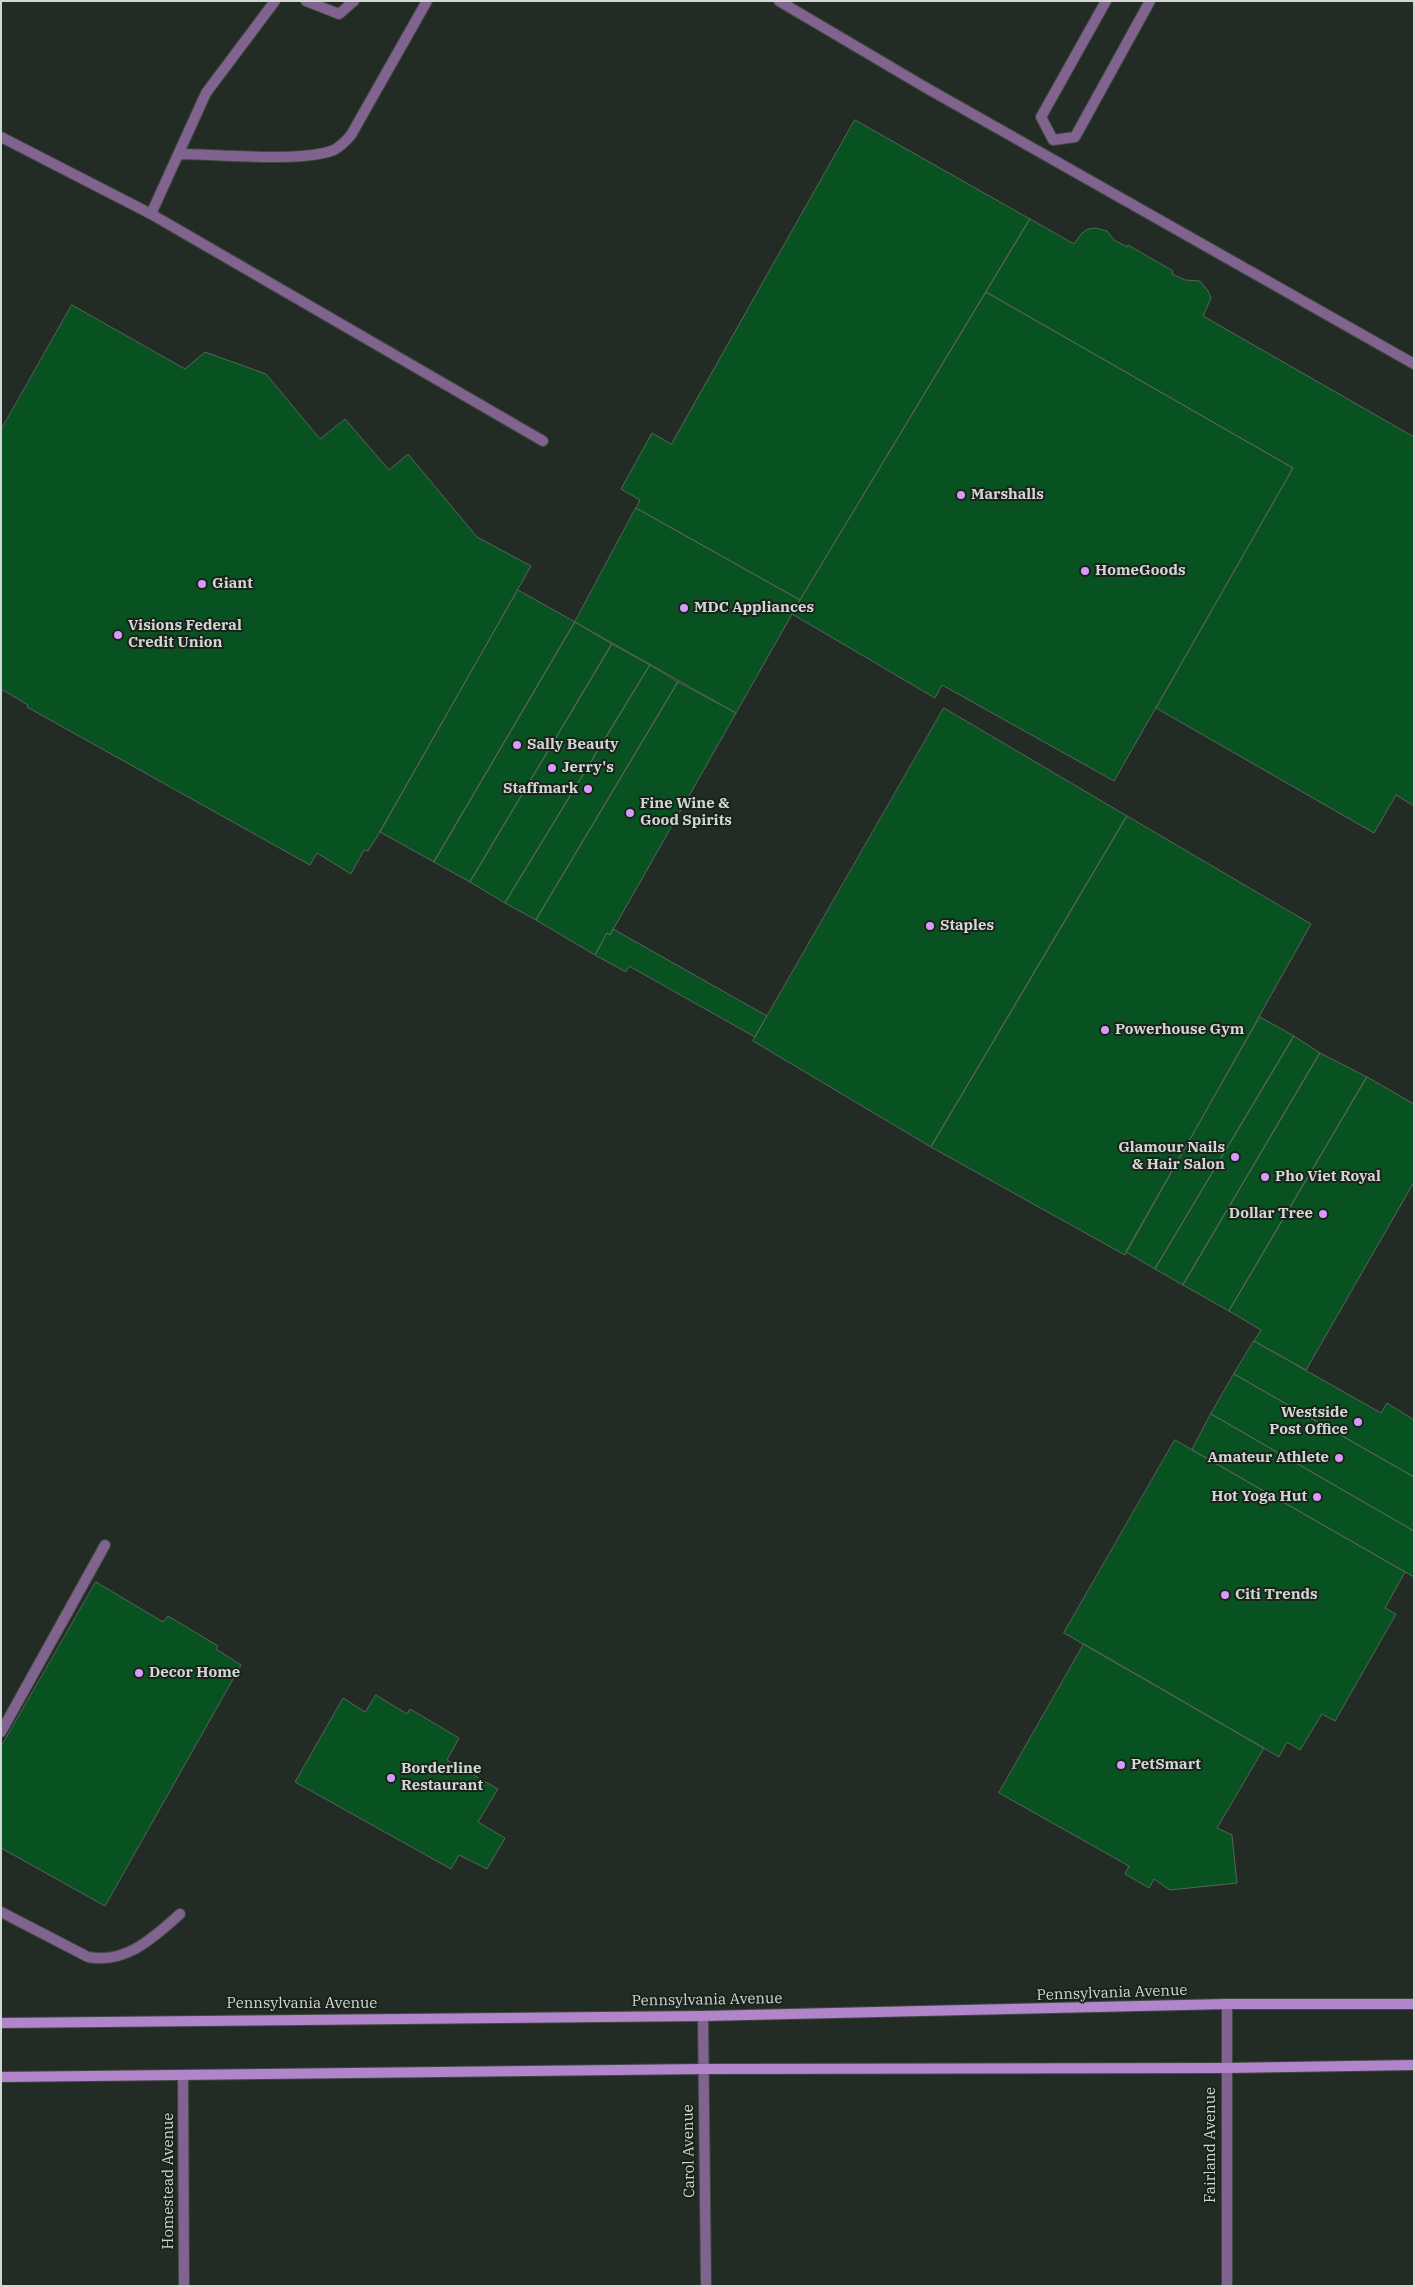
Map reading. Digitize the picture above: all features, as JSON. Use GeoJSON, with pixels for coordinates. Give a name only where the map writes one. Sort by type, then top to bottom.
{"type":"FeatureCollection","features":[{"type":"Feature","properties":{"kind":"street"},"geometry":{"type":"LineString","coordinates":[[151,214],[180,154],[206,93],[275,1]]}},
{"type":"Feature","properties":{"kind":"street"},"geometry":{"type":"LineString","coordinates":[[306,1],[339,14],[354,1]]}},
{"type":"Feature","properties":{"kind":"street"},"geometry":{"type":"LineString","coordinates":[[180,154],[292,156],[332,150],[342,146],[351,135],[427,1]]}},
{"type":"Feature","properties":{"kind":"street"},"geometry":{"type":"LineString","coordinates":[[779,1],[963,109],[1414,364]]}},
{"type":"Feature","properties":{"kind":"street"},"geometry":{"type":"LineString","coordinates":[[1106,1],[1041,117],[1053,140],[1075,137],[1150,1]]}},
{"type":"Feature","properties":{"kind":"street"},"geometry":{"type":"LineString","coordinates":[[1,137],[151,214],[543,440]]}},
{"type":"Feature","properties":{"kind":"street"},"geometry":{"type":"LineString","coordinates":[[1,1732],[105,1545]]}},
{"type":"Feature","properties":{"kind":"street"},"geometry":{"type":"LineString","coordinates":[[1,1912],[88,1957],[102,1960],[144,1945],[180,1914]]}},
{"type":"Feature","properties":{"kind":"street","name":"Pennsylvania Avenue"},"geometry":{"type":"LineString","coordinates":[[1,2023],[703,2016],[1227,2004],[1414,2004]]}},
{"type":"Feature","properties":{"kind":"street","name":"Fairland Avenue"},"geometry":{"type":"LineString","coordinates":[[1227,2004],[1227,2286]]}},
{"type":"Feature","properties":{"kind":"street","name":"Carol Avenue"},"geometry":{"type":"LineString","coordinates":[[703,2016],[706,2286]]}},
{"type":"Feature","properties":{"kind":"street"},"geometry":{"type":"LineString","coordinates":[[1,2077],[703,2069],[1226,2068],[1414,2065]]}},
{"type":"Feature","properties":{"kind":"street","name":"Homestead Avenue"},"geometry":{"type":"LineString","coordinates":[[183,2075],[184,2286]]}},
{"type":"Feature","properties":{"kind":"building"},"geometry":{"type":"Polygon","coordinates":[[[855,120],[1030,219],[800,600],[636,508],[640,500],[621,489],[652,433],[671,444],[855,120]]]}},
{"type":"Feature","properties":{"kind":"building"},"geometry":{"type":"Polygon","coordinates":[[[1030,219],[1074,244],[1082,233],[1088,229],[1096,228],[1107,231],[1114,240],[1127,247],[1128,245],[1173,271],[1172,274],[1185,280],[1200,281],[1211,298],[1203,316],[1414,437],[1414,806],[1396,795],[1374,833],[1156,708],[1293,468],[986,292],[1030,219]]]}},
{"type":"Feature","properties":{"kind":"building"},"geometry":{"type":"Polygon","coordinates":[[[986,292],[1293,468],[1114,781],[942,685],[935,698],[792,614],[986,292]]]}},
{"type":"Feature","properties":{"kind":"building"},"geometry":{"type":"Polygon","coordinates":[[[72,305],[185,369],[205,352],[266,374],[320,439],[345,419],[389,470],[408,454],[477,537],[531,566],[380,832],[368,851],[364,850],[351,874],[317,853],[310,865],[27,707],[28,705],[1,689],[1,430],[72,305]]]}},
{"type":"Feature","properties":{"kind":"building"},"geometry":{"type":"Polygon","coordinates":[[[636,508],[800,600],[736,713],[575,622],[636,508]]]}},
{"type":"Feature","properties":{"kind":"building"},"geometry":{"type":"Polygon","coordinates":[[[518,590],[575,622],[434,862],[380,832],[518,590]]]}},
{"type":"Feature","properties":{"kind":"building"},"geometry":{"type":"Polygon","coordinates":[[[575,622],[612,644],[470,882],[434,862],[575,622]]]}},
{"type":"Feature","properties":{"kind":"building"},"geometry":{"type":"Polygon","coordinates":[[[612,644],[650,665],[505,903],[470,882],[612,644]]]}},
{"type":"Feature","properties":{"kind":"building"},"geometry":{"type":"Polygon","coordinates":[[[650,665],[678,682],[536,920],[505,903],[650,665]]]}},
{"type":"Feature","properties":{"kind":"building"},"geometry":{"type":"Polygon","coordinates":[[[678,682],[736,713],[610,935],[607,933],[595,955],[536,920],[678,682]]]}},
{"type":"Feature","properties":{"kind":"building"},"geometry":{"type":"Polygon","coordinates":[[[944,708],[1127,816],[931,1147],[753,1041],[944,708]]]}},
{"type":"Feature","properties":{"kind":"building"},"geometry":{"type":"Polygon","coordinates":[[[1127,816],[1311,924],[1125,1255],[931,1147],[1127,816]]]}},
{"type":"Feature","properties":{"kind":"building"},"geometry":{"type":"Polygon","coordinates":[[[613,929],[767,1016],[755,1037],[629,966],[626,972],[595,955],[607,933],[610,935],[613,929]]]}},
{"type":"Feature","properties":{"kind":"building"},"geometry":{"type":"Polygon","coordinates":[[[1260,1017],[1294,1036],[1155,1269],[1126,1252],[1260,1017]]]}},
{"type":"Feature","properties":{"kind":"building"},"geometry":{"type":"Polygon","coordinates":[[[1294,1036],[1320,1053],[1183,1285],[1155,1269],[1294,1036]]]}},
{"type":"Feature","properties":{"kind":"building"},"geometry":{"type":"Polygon","coordinates":[[[1320,1053],[1367,1077],[1229,1311],[1183,1285],[1320,1053]]]}},
{"type":"Feature","properties":{"kind":"building"},"geometry":{"type":"Polygon","coordinates":[[[1367,1077],[1414,1104],[1414,1182],[1306,1370],[1254,1341],[1261,1330],[1229,1311],[1367,1077]]]}},
{"type":"Feature","properties":{"kind":"building"},"geometry":{"type":"Polygon","coordinates":[[[1254,1341],[1381,1413],[1387,1403],[1414,1420],[1414,1477],[1234,1374],[1254,1341]]]}},
{"type":"Feature","properties":{"kind":"building"},"geometry":{"type":"Polygon","coordinates":[[[1234,1374],[1414,1477],[1414,1531],[1211,1414],[1234,1374]]]}},
{"type":"Feature","properties":{"kind":"building"},"geometry":{"type":"Polygon","coordinates":[[[1211,1414],[1414,1531],[1414,1577],[1192,1450],[1211,1414]]]}},
{"type":"Feature","properties":{"kind":"building"},"geometry":{"type":"Polygon","coordinates":[[[1175,1440],[1405,1572],[1385,1608],[1396,1614],[1335,1721],[1322,1714],[1300,1750],[1287,1742],[1279,1757],[1064,1633],[1175,1440]]]}},
{"type":"Feature","properties":{"kind":"building"},"geometry":{"type":"Polygon","coordinates":[[[96,1582],[163,1622],[168,1616],[218,1646],[216,1649],[241,1665],[105,1906],[1,1848],[1,1747],[96,1582]]]}},
{"type":"Feature","properties":{"kind":"building"},"geometry":{"type":"Polygon","coordinates":[[[1084,1644],[1264,1748],[1217,1828],[1232,1835],[1237,1883],[1170,1890],[1154,1879],[1149,1888],[1125,1874],[1129,1866],[999,1793],[1084,1644]]]}},
{"type":"Feature","properties":{"kind":"building"},"geometry":{"type":"Polygon","coordinates":[[[376,1695],[407,1714],[410,1709],[459,1738],[447,1760],[498,1789],[478,1822],[505,1838],[487,1869],[459,1855],[451,1869],[295,1782],[343,1698],[365,1712],[376,1695]]]}},
{"type":"Feature","properties":{"kind":"place","name":"Marshalls"},"geometry":{"type":"Point","coordinates":[961,495]}},
{"type":"Feature","properties":{"kind":"place","name":"HomeGoods"},"geometry":{"type":"Point","coordinates":[1085,571]}},
{"type":"Feature","properties":{"kind":"place","name":"Giant"},"geometry":{"type":"Point","coordinates":[202,584]}},
{"type":"Feature","properties":{"kind":"place","name":"MDC Appliances"},"geometry":{"type":"Point","coordinates":[684,608]}},
{"type":"Feature","properties":{"kind":"place","name":"Visions Federal Credit Union"},"geometry":{"type":"Point","coordinates":[118,635]}},
{"type":"Feature","properties":{"kind":"place","name":"Sally Beauty"},"geometry":{"type":"Point","coordinates":[517,745]}},
{"type":"Feature","properties":{"kind":"place","name":"Jerry's"},"geometry":{"type":"Point","coordinates":[552,768]}},
{"type":"Feature","properties":{"kind":"place","name":"Staffmark"},"geometry":{"type":"Point","coordinates":[588,789]}},
{"type":"Feature","properties":{"kind":"place","name":"Fine Wine & Good Spirits"},"geometry":{"type":"Point","coordinates":[630,813]}},
{"type":"Feature","properties":{"kind":"place","name":"Staples"},"geometry":{"type":"Point","coordinates":[930,926]}},
{"type":"Feature","properties":{"kind":"place","name":"Powerhouse Gym"},"geometry":{"type":"Point","coordinates":[1105,1030]}},
{"type":"Feature","properties":{"kind":"place","name":"Glamour Nails & Hair Salon"},"geometry":{"type":"Point","coordinates":[1235,1157]}},
{"type":"Feature","properties":{"kind":"place","name":"Pho Viet Royal"},"geometry":{"type":"Point","coordinates":[1265,1177]}},
{"type":"Feature","properties":{"kind":"place","name":"Dollar Tree"},"geometry":{"type":"Point","coordinates":[1323,1214]}},
{"type":"Feature","properties":{"kind":"place","name":"Westside Post Office"},"geometry":{"type":"Point","coordinates":[1358,1422]}},
{"type":"Feature","properties":{"kind":"place","name":"Amateur Athlete"},"geometry":{"type":"Point","coordinates":[1339,1458]}},
{"type":"Feature","properties":{"kind":"place","name":"Hot Yoga Hut"},"geometry":{"type":"Point","coordinates":[1317,1497]}},
{"type":"Feature","properties":{"kind":"place","name":"Citi Trends"},"geometry":{"type":"Point","coordinates":[1225,1595]}},
{"type":"Feature","properties":{"kind":"place","name":"Decor Home"},"geometry":{"type":"Point","coordinates":[139,1673]}},
{"type":"Feature","properties":{"kind":"place","name":"PetSmart"},"geometry":{"type":"Point","coordinates":[1121,1765]}},
{"type":"Feature","properties":{"kind":"place","name":"Borderline Restaurant"},"geometry":{"type":"Point","coordinates":[391,1778]}}]}
